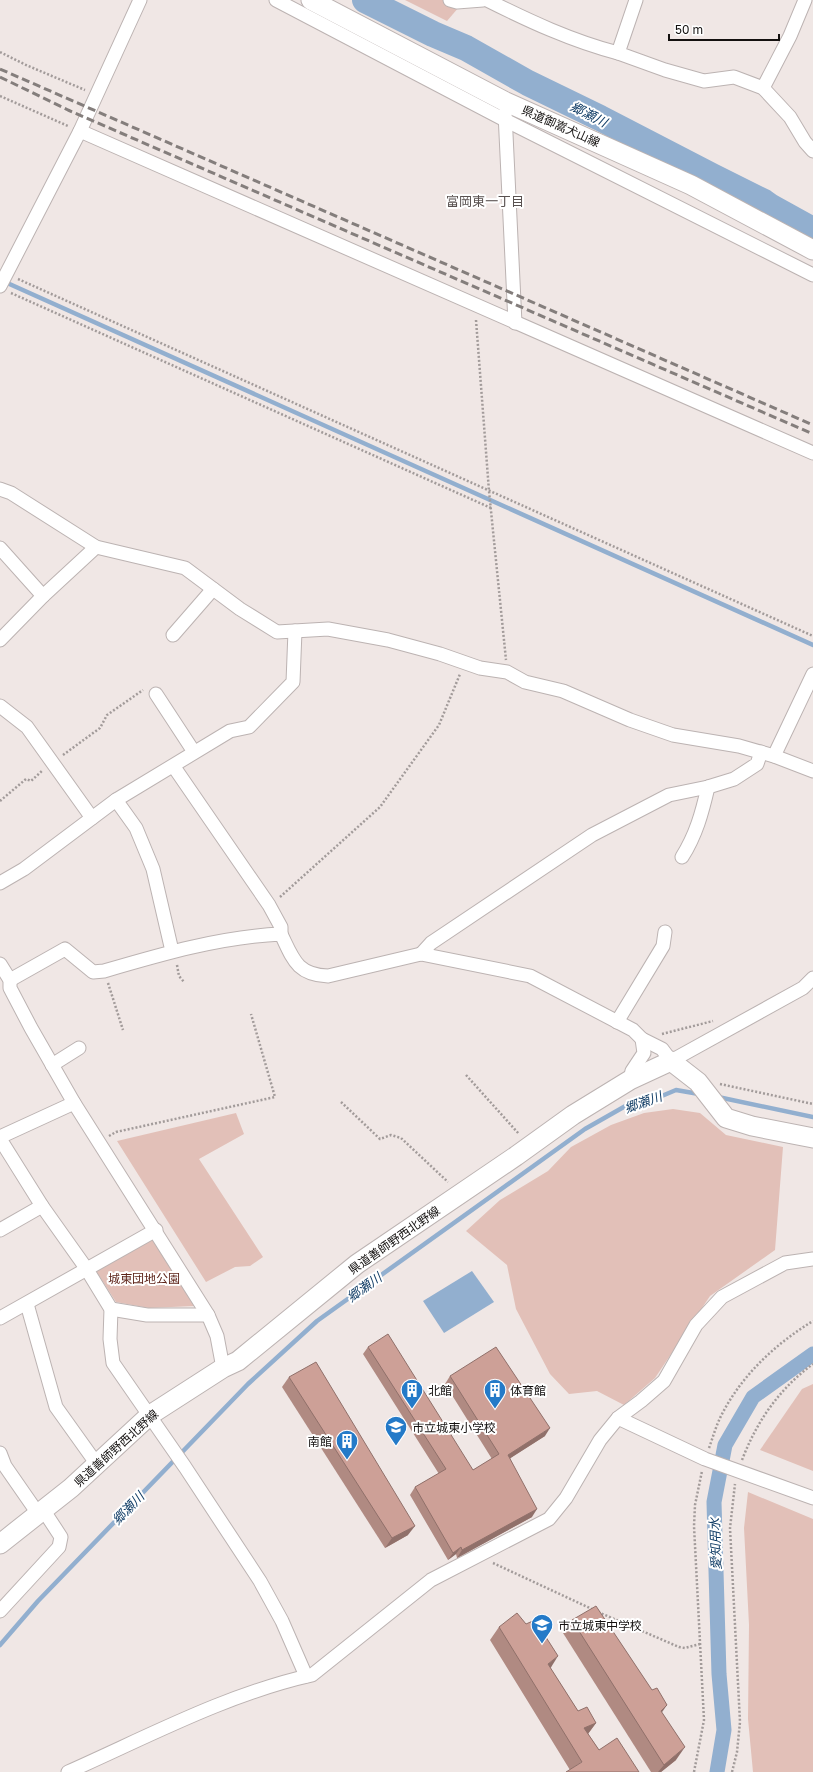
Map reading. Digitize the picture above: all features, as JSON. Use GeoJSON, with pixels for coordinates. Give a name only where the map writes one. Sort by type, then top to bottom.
{"type":"FeatureCollection","features":[{"type":"Feature","properties":{"kind":"main road","name":"県道御嵩犬山線"},"geometry":{"type":"LineString","coordinates":[[311,0],[504,100],[691,185],[813,250]]}},
{"type":"Feature","properties":{"kind":"main road","name":"県道善師野西北野線"},"geometry":{"type":"LineString","coordinates":[[0,1544],[42,1513],[150,1415],[223,1368],[238,1361],[357,1264],[573,1115],[630,1080],[671,1061]]}},
{"type":"Feature","properties":{"kind":"main road"},"geometry":{"type":"LineString","coordinates":[[671,1061],[698,1082],[726,1118],[752,1126],[813,1138]]}},
{"type":"Feature","properties":{"kind":"street"},"geometry":{"type":"LineString","coordinates":[[4,289],[6,274],[80,131],[140,0]]}},
{"type":"Feature","properties":{"kind":"street"},"geometry":{"type":"LineString","coordinates":[[276,0],[505,120],[813,275]]}},
{"type":"Feature","properties":{"kind":"street"},"geometry":{"type":"LineString","coordinates":[[450,0],[457,2],[483,0]]}},
{"type":"Feature","properties":{"kind":"street"},"geometry":{"type":"LineString","coordinates":[[487,0],[528,20],[596,47],[618,53],[665,70],[704,81],[734,76],[763,88],[790,117],[804,142],[813,151]]}},
{"type":"Feature","properties":{"kind":"street"},"geometry":{"type":"LineString","coordinates":[[618,53],[636,0]]}},
{"type":"Feature","properties":{"kind":"street"},"geometry":{"type":"LineString","coordinates":[[763,88],[790,36],[805,0]]}},
{"type":"Feature","properties":{"kind":"street"},"geometry":{"type":"LineString","coordinates":[[504,100],[515,323]]}},
{"type":"Feature","properties":{"kind":"street"},"geometry":{"type":"LineString","coordinates":[[80,131],[475,306],[813,453]]}},
{"type":"Feature","properties":{"kind":"street"},"geometry":{"type":"LineString","coordinates":[[0,489],[11,493],[96,546],[185,568],[263,625],[277,632],[328,629],[388,640],[465,662],[480,668],[507,672],[525,682],[563,692],[630,720],[673,735],[739,746],[774,756],[813,771]]}},
{"type":"Feature","properties":{"kind":"street"},"geometry":{"type":"LineString","coordinates":[[0,640],[43,596],[96,546]]}},
{"type":"Feature","properties":{"kind":"street"},"geometry":{"type":"LineString","coordinates":[[0,548],[43,596]]}},
{"type":"Feature","properties":{"kind":"street"},"geometry":{"type":"LineString","coordinates":[[173,635],[213,589]]}},
{"type":"Feature","properties":{"kind":"street"},"geometry":{"type":"LineString","coordinates":[[0,883],[24,869],[116,800],[230,731],[249,727],[293,682],[295,631]]}},
{"type":"Feature","properties":{"kind":"street"},"geometry":{"type":"LineString","coordinates":[[774,756],[813,674]]}},
{"type":"Feature","properties":{"kind":"street"},"geometry":{"type":"LineString","coordinates":[[151,691],[194,752]]}},
{"type":"Feature","properties":{"kind":"street"},"geometry":{"type":"LineString","coordinates":[[0,706],[27,727],[92,818]]}},
{"type":"Feature","properties":{"kind":"street"},"geometry":{"type":"LineString","coordinates":[[421,954],[431,944],[592,835],[668,796],[708,788],[734,778],[757,764],[761,752]]}},
{"type":"Feature","properties":{"kind":"street"},"geometry":{"type":"LineString","coordinates":[[174,766],[269,905],[281,928],[281,934],[295,963],[314,976],[328,976],[421,954],[530,976],[633,1030],[647,1042],[662,1049],[671,1061],[803,988],[813,978]]}},
{"type":"Feature","properties":{"kind":"street"},"geometry":{"type":"LineString","coordinates":[[682,857],[700,821],[708,788]]}},
{"type":"Feature","properties":{"kind":"street"},"geometry":{"type":"LineString","coordinates":[[116,800],[136,828],[153,868],[173,951]]}},
{"type":"Feature","properties":{"kind":"street"},"geometry":{"type":"LineString","coordinates":[[617,1022],[663,946],[665,932]]}},
{"type":"Feature","properties":{"kind":"street"},"geometry":{"type":"LineString","coordinates":[[10,980],[66,948],[93,972],[104,971],[173,951],[248,936],[281,934]]}},
{"type":"Feature","properties":{"kind":"street"},"geometry":{"type":"LineString","coordinates":[[0,964],[10,980],[10,988],[74,1103],[156,1230],[208,1315],[217,1336],[223,1368]]}},
{"type":"Feature","properties":{"kind":"street"},"geometry":{"type":"LineString","coordinates":[[630,1080],[632,1071],[644,1053],[647,1042]]}},
{"type":"Feature","properties":{"kind":"street"},"geometry":{"type":"LineString","coordinates":[[52,1065],[79,1048]]}},
{"type":"Feature","properties":{"kind":"street"},"geometry":{"type":"LineString","coordinates":[[74,1103],[0,1138],[42,1206],[86,1268],[112,1310],[110,1339],[113,1363],[150,1415],[260,1581],[282,1621],[306,1676]]}},
{"type":"Feature","properties":{"kind":"street"},"geometry":{"type":"LineString","coordinates":[[0,1230],[42,1206]]}},
{"type":"Feature","properties":{"kind":"street"},"geometry":{"type":"LineString","coordinates":[[0,1318],[27,1304],[86,1268],[156,1230]]}},
{"type":"Feature","properties":{"kind":"street"},"geometry":{"type":"LineString","coordinates":[[68,1772],[206,1710],[294,1678],[312,1675],[431,1580],[549,1519],[566,1498],[600,1440],[618,1418],[664,1381],[696,1325],[722,1297],[785,1262],[813,1259]]}},
{"type":"Feature","properties":{"kind":"street"},"geometry":{"type":"LineString","coordinates":[[27,1304],[56,1407],[96,1463]]}},
{"type":"Feature","properties":{"kind":"street"},"geometry":{"type":"LineString","coordinates":[[112,1310],[147,1315],[208,1315]]}},
{"type":"Feature","properties":{"kind":"street"},"geometry":{"type":"LineString","coordinates":[[618,1418],[705,1459],[739,1470],[813,1498]]}},
{"type":"Feature","properties":{"kind":"street"},"geometry":{"type":"LineString","coordinates":[[0,1453],[5,1466],[61,1537],[58,1547],[0,1611]]}},
{"type":"Feature","properties":{"kind":"path"},"geometry":{"type":"LineString","coordinates":[[0,52],[26,65],[96,95]]}},
{"type":"Feature","properties":{"kind":"path"},"geometry":{"type":"LineString","coordinates":[[0,96],[80,131]]}},
{"type":"Feature","properties":{"kind":"path"},"geometry":{"type":"LineString","coordinates":[[6,274],[813,636]]}},
{"type":"Feature","properties":{"kind":"path"},"geometry":{"type":"LineString","coordinates":[[4,289],[491,508]]}},
{"type":"Feature","properties":{"kind":"path"},"geometry":{"type":"LineString","coordinates":[[475,306],[489,491],[507,672]]}},
{"type":"Feature","properties":{"kind":"path"},"geometry":{"type":"LineString","coordinates":[[269,905],[380,807],[439,725],[465,662]]}},
{"type":"Feature","properties":{"kind":"path"},"geometry":{"type":"LineString","coordinates":[[0,801],[26,779],[31,781],[100,728],[107,715],[151,691]]}},
{"type":"Feature","properties":{"kind":"path"},"geometry":{"type":"LineString","coordinates":[[173,951],[180,976],[184,982]]}},
{"type":"Feature","properties":{"kind":"path"},"geometry":{"type":"LineString","coordinates":[[104,971],[123,1030]]}},
{"type":"Feature","properties":{"kind":"path"},"geometry":{"type":"LineString","coordinates":[[98,1142],[116,1132],[275,1097],[251,1014]]}},
{"type":"Feature","properties":{"kind":"path"},"geometry":{"type":"LineString","coordinates":[[647,1042],[662,1034],[693,1025],[714,1021],[729,1029]]}},
{"type":"Feature","properties":{"kind":"path"},"geometry":{"type":"LineString","coordinates":[[466,1075],[530,1146]]}},
{"type":"Feature","properties":{"kind":"path"},"geometry":{"type":"LineString","coordinates":[[698,1082],[721,1084],[813,1104]]}},
{"type":"Feature","properties":{"kind":"path"},"geometry":{"type":"LineString","coordinates":[[341,1102],[380,1139],[391,1135],[401,1138],[444,1178],[457,1196]]}},
{"type":"Feature","properties":{"kind":"path"},"geometry":{"type":"LineString","coordinates":[[694,1772],[704,1720],[694,1526],[698,1482],[721,1416],[736,1392],[776,1347],[813,1321]]}},
{"type":"Feature","properties":{"kind":"path"},"geometry":{"type":"LineString","coordinates":[[732,1772],[737,1752],[740,1722],[730,1528],[733,1495],[739,1470],[749,1443],[774,1401],[788,1384],[813,1364]]}},
{"type":"Feature","properties":{"kind":"path"},"geometry":{"type":"LineString","coordinates":[[481,1555],[498,1566],[679,1647],[685,1648],[700,1644]]}},
{"type":"Feature","properties":{"kind":"green space"},"geometry":{"type":"Polygon","coordinates":[[[405,0],[465,0],[447,21],[405,0]]]}},
{"type":"Feature","properties":{"kind":"green space"},"geometry":{"type":"Polygon","coordinates":[[[673,1109],[700,1113],[726,1135],[783,1147],[775,1250],[710,1296],[655,1378],[624,1405],[597,1391],[569,1394],[550,1374],[516,1309],[507,1265],[466,1231],[500,1200],[548,1171],[571,1147],[611,1125],[644,1113],[673,1109]]]}},
{"type":"Feature","properties":{"kind":"green space"},"geometry":{"type":"Polygon","coordinates":[[[236,1113],[244,1134],[199,1159],[263,1257],[250,1266],[235,1267],[206,1282],[117,1141],[236,1113]]]}},
{"type":"Feature","properties":{"kind":"green space","name":"城東団地公園"},"geometry":{"type":"Polygon","coordinates":[[[154,1239],[194,1306],[149,1308],[116,1302],[96,1271],[154,1239]]]}},
{"type":"Feature","properties":{"kind":"green space"},"geometry":{"type":"Polygon","coordinates":[[[813,1384],[813,1471],[760,1450],[802,1389],[813,1384]]]}},
{"type":"Feature","properties":{"kind":"green space"},"geometry":{"type":"Polygon","coordinates":[[[748,1492],[813,1519],[813,1772],[753,1772],[748,1719],[749,1625],[744,1528],[748,1492]]]}},
{"type":"Feature","properties":{"kind":"water"},"geometry":{"type":"Polygon","coordinates":[[[472,1271],[494,1302],[444,1333],[423,1301],[472,1271]]]}},
{"type":"Feature","properties":{"kind":"building"},"geometry":{"type":"Polygon","coordinates":[[[388,1334],[473,1470],[499,1454],[450,1376],[496,1347],[550,1428],[508,1455],[537,1509],[462,1550],[461,1547],[453,1553],[415,1487],[446,1469],[368,1347],[388,1334]]]}},
{"type":"Feature","properties":{"kind":"building","name":"南館"},"geometry":{"type":"Polygon","coordinates":[[[316,1362],[415,1526],[392,1538],[289,1377],[316,1362]]]}},
{"type":"Feature","properties":{"kind":"building"},"geometry":{"type":"Polygon","coordinates":[[[596,1606],[652,1690],[657,1688],[667,1705],[661,1711],[685,1747],[664,1765],[572,1620],[596,1606]]]}},
{"type":"Feature","properties":{"kind":"building"},"geometry":{"type":"Polygon","coordinates":[[[517,1613],[526,1624],[535,1620],[558,1656],[548,1664],[578,1711],[587,1707],[596,1723],[584,1728],[599,1750],[617,1738],[639,1772],[566,1772],[582,1762],[499,1627],[517,1613]]]}},
{"type":"Feature","properties":{"kind":"waterway","name":"郷瀬川"},"geometry":{"type":"LineString","coordinates":[[365,0],[433,34],[466,48],[528,83],[764,202],[813,230]]}},
{"type":"Feature","properties":{"kind":"waterway"},"geometry":{"type":"LineString","coordinates":[[5,282],[813,645]]}},
{"type":"Feature","properties":{"kind":"waterway","name":"郷瀬川"},"geometry":{"type":"LineString","coordinates":[[0,1645],[38,1601],[248,1384],[317,1321],[585,1129],[629,1104],[657,1098],[676,1090],[699,1094]]}},
{"type":"Feature","properties":{"kind":"waterway","name":"郷瀬川"},"geometry":{"type":"LineString","coordinates":[[718,1097],[813,1117]]}},
{"type":"Feature","properties":{"kind":"waterway","name":"愛知用水"},"geometry":{"type":"LineString","coordinates":[[717,1772],[724,1730],[719,1674],[714,1502],[725,1445],[753,1397],[813,1354]]}},
{"type":"Feature","properties":{"kind":"railway"},"geometry":{"type":"LineString","coordinates":[[0,69],[813,425]]}},
{"type":"Feature","properties":{"kind":"railway"},"geometry":{"type":"LineString","coordinates":[[0,77],[68,110],[813,434]]}},
{"type":"Feature","properties":{"kind":"place","name":"北館"},"geometry":{"type":"Point","coordinates":[412,1410]}},
{"type":"Feature","properties":{"kind":"place","name":"体育館"},"geometry":{"type":"Point","coordinates":[495,1410]}},
{"type":"Feature","properties":{"kind":"place","name":"市立城東小学校"},"geometry":{"type":"Point","coordinates":[396,1446]}},
{"type":"Feature","properties":{"kind":"place","name":"南館"},"geometry":{"type":"Point","coordinates":[347,1460]}},
{"type":"Feature","properties":{"kind":"place","name":"市立城東中学校"},"geometry":{"type":"Point","coordinates":[542,1644]}},
{"type":"Feature","properties":{"kind":"district","name":"富岡東一丁目"},"geometry":{"type":"Point","coordinates":[485,201]}}]}
